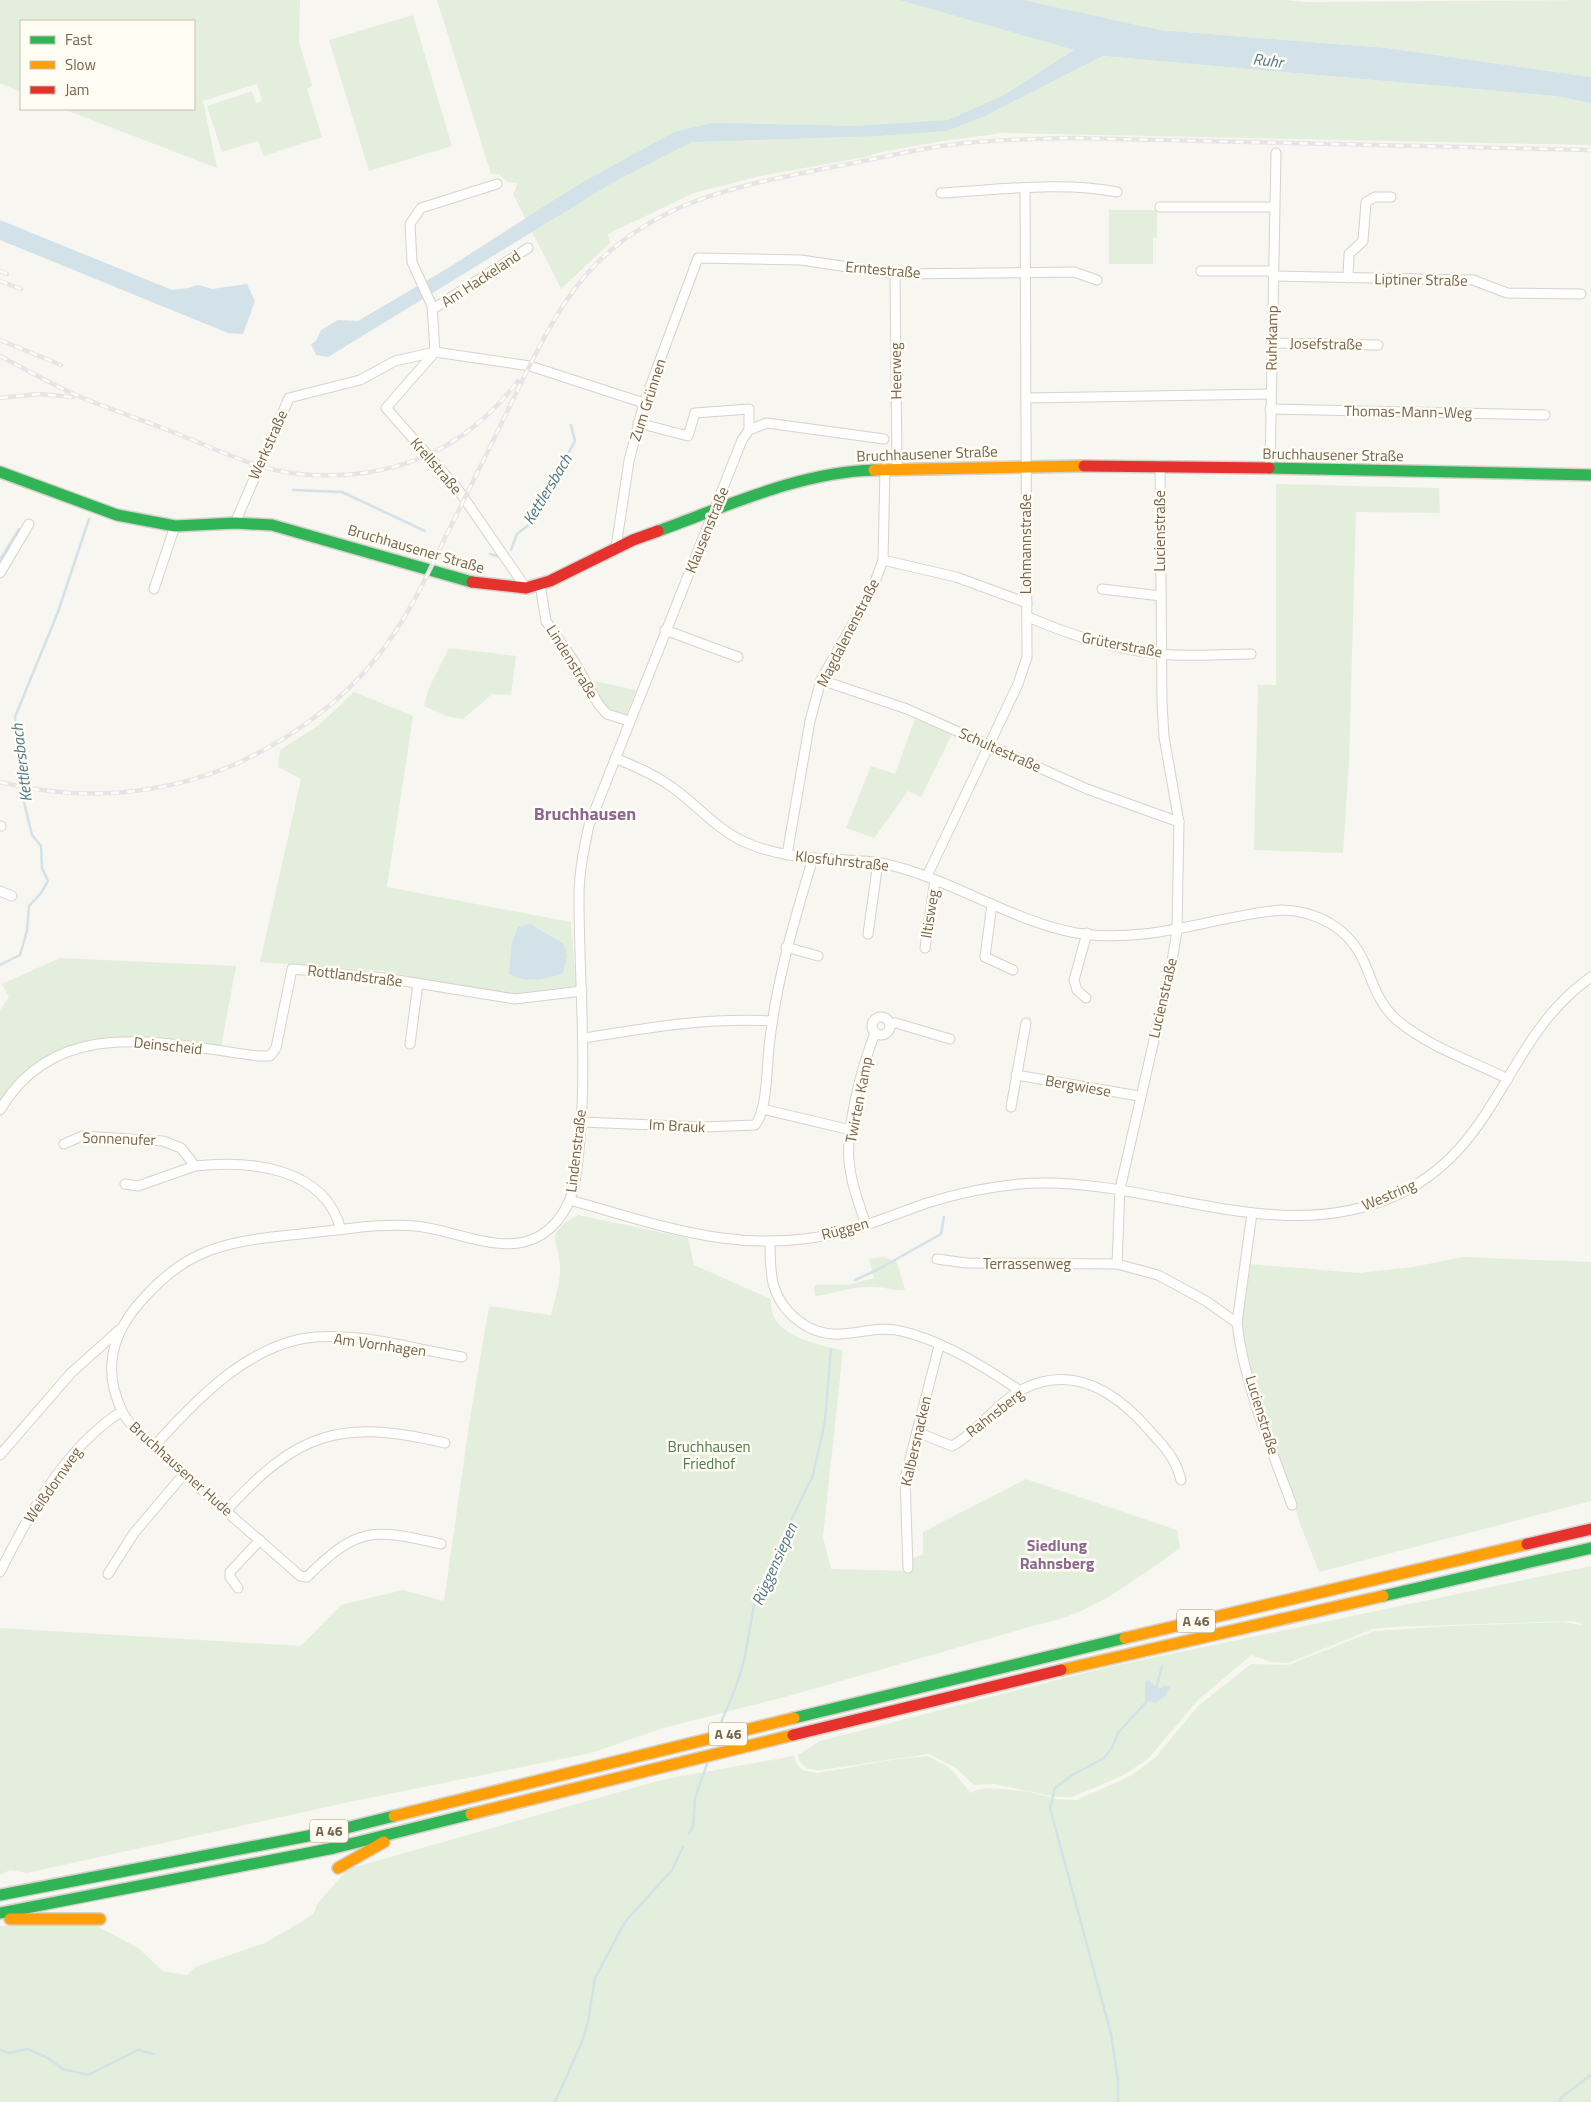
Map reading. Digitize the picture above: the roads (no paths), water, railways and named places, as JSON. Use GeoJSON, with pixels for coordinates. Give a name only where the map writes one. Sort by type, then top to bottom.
{"type":"FeatureCollection","features":[{"type":"Feature","properties":{"kind":"main road","name":"Bruchhausener Straße"},"geometry":{"type":"LineString","coordinates":[[0,472],[117,515],[175,526],[234,523],[290,528],[468,582],[526,588],[540,584],[616,547],[794,483],[826,475],[885,468],[1160,466],[1591,475]]}},
{"type":"Feature","properties":{"kind":"main road","name":"A 46"},"geometry":{"type":"LineString","coordinates":[[0,1895],[334,1831],[802,1716],[1591,1529]]}},
{"type":"Feature","properties":{"kind":"main road","name":"A 46"},"geometry":{"type":"LineString","coordinates":[[0,1913],[334,1848],[1009,1682],[1591,1548]]}},
{"type":"Feature","properties":{"kind":"main road"},"geometry":{"type":"LineString","coordinates":[[338,1868],[379,1843],[446,1827],[467,1816]]}},
{"type":"Feature","properties":{"kind":"main road"},"geometry":{"type":"LineString","coordinates":[[0,1920],[100,1919]]}},
{"type":"Feature","properties":{"kind":"street","name":"Ruhrkamp"},"geometry":{"type":"LineString","coordinates":[[1270,468],[1276,153]]}},
{"type":"Feature","properties":{"kind":"street","name":"Am Hackeland"},"geometry":{"type":"LineString","coordinates":[[435,352],[433,307],[412,262],[410,229],[412,219],[421,208],[497,184]]}},
{"type":"Feature","properties":{"kind":"street"},"geometry":{"type":"LineString","coordinates":[[941,193],[1025,188],[1100,188],[1117,192]]}},
{"type":"Feature","properties":{"kind":"street","name":"Lohmannstraße"},"geometry":{"type":"LineString","coordinates":[[931,878],[989,744],[1024,670],[1027,657],[1025,188]]}},
{"type":"Feature","properties":{"kind":"street"},"geometry":{"type":"LineString","coordinates":[[1348,278],[1349,254],[1364,238],[1366,202],[1375,197],[1391,197]]}},
{"type":"Feature","properties":{"kind":"street"},"geometry":{"type":"LineString","coordinates":[[1160,207],[1274,207]]}},
{"type":"Feature","properties":{"kind":"street","name":"Am Hackeland"},"geometry":{"type":"LineString","coordinates":[[433,307],[528,248]]}},
{"type":"Feature","properties":{"kind":"street","name":"Erntestraße"},"geometry":{"type":"LineString","coordinates":[[698,258],[801,260],[895,274],[1074,272],[1097,280]]}},
{"type":"Feature","properties":{"kind":"street","name":"Zum Grünnen"},"geometry":{"type":"LineString","coordinates":[[616,547],[629,461],[638,423],[698,258]]}},
{"type":"Feature","properties":{"kind":"street","name":"Liptiner Straße"},"geometry":{"type":"LineString","coordinates":[[1201,271],[1348,278],[1473,280],[1507,292],[1581,294]]}},
{"type":"Feature","properties":{"kind":"street","name":"Heerweg"},"geometry":{"type":"LineString","coordinates":[[895,274],[897,468]]}},
{"type":"Feature","properties":{"kind":"street","name":"Josefstraße"},"geometry":{"type":"LineString","coordinates":[[1273,343],[1378,345]]}},
{"type":"Feature","properties":{"kind":"street"},"geometry":{"type":"LineString","coordinates":[[435,352],[530,366],[644,403]]}},
{"type":"Feature","properties":{"kind":"street","name":"Werkstraße"},"geometry":{"type":"LineString","coordinates":[[234,523],[289,398],[360,380],[395,361],[435,352]]}},
{"type":"Feature","properties":{"kind":"street","name":"Krellstraße"},"geometry":{"type":"LineString","coordinates":[[435,352],[386,408],[457,488],[526,588]]}},
{"type":"Feature","properties":{"kind":"street"},"geometry":{"type":"LineString","coordinates":[[1026,398],[1271,394]]}},
{"type":"Feature","properties":{"kind":"street"},"geometry":{"type":"LineString","coordinates":[[638,423],[688,436],[695,413],[748,409],[749,430],[767,423],[884,439]]}},
{"type":"Feature","properties":{"kind":"street","name":"Thomas-Mann-Weg"},"geometry":{"type":"LineString","coordinates":[[1270,409],[1545,415]]}},
{"type":"Feature","properties":{"kind":"street","name":"Klausenstraße"},"geometry":{"type":"LineString","coordinates":[[615,758],[742,440],[749,430]]}},
{"type":"Feature","properties":{"kind":"street","name":"Lucienstraße"},"geometry":{"type":"LineString","coordinates":[[1117,1264],[1120,1189],[1139,1096],[1172,961],[1177,931],[1179,822],[1164,737],[1160,596],[1160,466]]}},
{"type":"Feature","properties":{"kind":"street","name":"Magdalenenstraße"},"geometry":{"type":"LineString","coordinates":[[787,855],[810,721],[821,680],[872,590],[883,560],[885,468]]}},
{"type":"Feature","properties":{"kind":"street"},"geometry":{"type":"LineString","coordinates":[[0,573],[29,524]]}},
{"type":"Feature","properties":{"kind":"street"},"geometry":{"type":"LineString","coordinates":[[154,590],[175,526]]}},
{"type":"Feature","properties":{"kind":"street"},"geometry":{"type":"LineString","coordinates":[[883,560],[956,577],[1027,603]]}},
{"type":"Feature","properties":{"kind":"street","name":"Lindenstraße"},"geometry":{"type":"LineString","coordinates":[[540,584],[546,621],[575,663],[599,704],[607,714],[629,721]]}},
{"type":"Feature","properties":{"kind":"street"},"geometry":{"type":"LineString","coordinates":[[1102,589],[1160,596]]}},
{"type":"Feature","properties":{"kind":"street","name":"Grüterstraße"},"geometry":{"type":"LineString","coordinates":[[1028,616],[1062,632],[1099,643],[1161,654],[1251,654]]}},
{"type":"Feature","properties":{"kind":"street"},"geometry":{"type":"LineString","coordinates":[[665,630],[738,657]]}},
{"type":"Feature","properties":{"kind":"street","name":"Schultestraße"},"geometry":{"type":"LineString","coordinates":[[821,680],[872,696],[989,744],[1087,789],[1179,822]]}},
{"type":"Feature","properties":{"kind":"street","name":"Lindenstraße"},"geometry":{"type":"LineString","coordinates":[[141,1300],[174,1270],[193,1258],[214,1249],[242,1243],[342,1230],[415,1226],[481,1242],[513,1244],[528,1241],[549,1230],[561,1216],[570,1200],[576,1173],[581,1122],[584,1038],[579,895],[581,866],[589,825],[615,758]]}},
{"type":"Feature","properties":{"kind":"street","name":"Klosfuhrstraße"},"geometry":{"type":"LineString","coordinates":[[615,758],[652,774],[670,786],[730,835],[765,851],[813,858],[878,862],[931,878],[1047,925],[1087,933],[1144,935],[1177,931],[1273,910],[1297,911],[1317,916],[1336,928],[1355,946],[1381,1001],[1398,1021],[1435,1045],[1508,1079]]}},
{"type":"Feature","properties":{"kind":"street"},"geometry":{"type":"LineString","coordinates":[[813,858],[786,947],[772,1021],[762,1109],[851,1130]]}},
{"type":"Feature","properties":{"kind":"street"},"geometry":{"type":"LineString","coordinates":[[868,934],[878,862]]}},
{"type":"Feature","properties":{"kind":"street","name":"Iltisweg"},"geometry":{"type":"LineString","coordinates":[[925,948],[931,878]]}},
{"type":"Feature","properties":{"kind":"street"},"geometry":{"type":"LineString","coordinates":[[0,891],[12,896]]}},
{"type":"Feature","properties":{"kind":"street"},"geometry":{"type":"LineString","coordinates":[[992,904],[985,956],[1013,970]]}},
{"type":"Feature","properties":{"kind":"street"},"geometry":{"type":"LineString","coordinates":[[1086,998],[1077,990],[1074,980],[1087,933]]}},
{"type":"Feature","properties":{"kind":"street"},"geometry":{"type":"LineString","coordinates":[[786,947],[818,956]]}},
{"type":"Feature","properties":{"kind":"street","name":"Rottlandstraße"},"geometry":{"type":"LineString","coordinates":[[292,969],[376,977],[515,999],[582,991]]}},
{"type":"Feature","properties":{"kind":"street","name":"Deinscheid"},"geometry":{"type":"LineString","coordinates":[[0,1110],[22,1079],[43,1062],[66,1051],[95,1044],[145,1042],[270,1056],[276,1048],[292,969]]}},
{"type":"Feature","properties":{"kind":"street","name":"Westring"},"geometry":{"type":"LineString","coordinates":[[1120,1189],[1204,1206],[1252,1213],[1297,1216],[1332,1213],[1367,1206],[1402,1193],[1433,1173],[1464,1146],[1486,1117],[1530,1041],[1548,1016],[1566,997],[1591,977]]}},
{"type":"Feature","properties":{"kind":"street","name":"Rottlandstraße"},"geometry":{"type":"LineString","coordinates":[[410,1044],[418,984]]}},
{"type":"Feature","properties":{"kind":"street"},"geometry":{"type":"LineString","coordinates":[[876,1017],[883,1017],[890,1024],[889,1030],[884,1035],[875,1033],[871,1025],[876,1017]]}},
{"type":"Feature","properties":{"kind":"street"},"geometry":{"type":"LineString","coordinates":[[584,1038],[703,1020],[740,1019],[772,1021]]}},
{"type":"Feature","properties":{"kind":"street"},"geometry":{"type":"LineString","coordinates":[[890,1024],[896,1023],[950,1039]]}},
{"type":"Feature","properties":{"kind":"street"},"geometry":{"type":"LineString","coordinates":[[1011,1107],[1026,1023]]}},
{"type":"Feature","properties":{"kind":"street","name":"Twirten Kamp"},"geometry":{"type":"LineString","coordinates":[[866,1225],[850,1175],[849,1151],[851,1130],[864,1068],[875,1033]]}},
{"type":"Feature","properties":{"kind":"street","name":"Bergwiese"},"geometry":{"type":"LineString","coordinates":[[1016,1075],[1139,1096]]}},
{"type":"Feature","properties":{"kind":"street","name":"Im Brauk"},"geometry":{"type":"LineString","coordinates":[[581,1122],[750,1127],[758,1122],[762,1109]]}},
{"type":"Feature","properties":{"kind":"street","name":"Sonnenufer"},"geometry":{"type":"LineString","coordinates":[[64,1144],[82,1136],[163,1140],[181,1148],[195,1166]]}},
{"type":"Feature","properties":{"kind":"street"},"geometry":{"type":"LineString","coordinates":[[125,1184],[138,1186],[195,1166],[260,1167],[300,1178],[325,1198],[336,1212],[342,1230]]}},
{"type":"Feature","properties":{"kind":"street","name":"Rüggen"},"geometry":{"type":"LineString","coordinates":[[570,1200],[708,1238],[770,1241],[809,1238],[866,1225],[944,1198],[996,1186],[1048,1183],[1120,1189]]}},
{"type":"Feature","properties":{"kind":"street","name":"Lucienstraße"},"geometry":{"type":"LineString","coordinates":[[1252,1213],[1237,1323],[1239,1339],[1260,1417],[1292,1505]]}},
{"type":"Feature","properties":{"kind":"street"},"geometry":{"type":"LineString","coordinates":[[770,1241],[772,1275],[776,1292],[787,1310],[805,1325],[833,1334],[894,1329],[939,1346],[986,1368],[1020,1391]]}},
{"type":"Feature","properties":{"kind":"street","name":"Terrassenweg"},"geometry":{"type":"LineString","coordinates":[[936,1259],[966,1263],[1117,1264]]}},
{"type":"Feature","properties":{"kind":"street"},"geometry":{"type":"LineString","coordinates":[[1117,1264],[1158,1275],[1206,1301],[1237,1323]]}},
{"type":"Feature","properties":{"kind":"street","name":"Bruchhausener Hude"},"geometry":{"type":"LineString","coordinates":[[141,1300],[119,1330],[112,1354],[111,1370],[114,1388],[122,1411],[131,1424],[184,1474],[302,1578],[308,1577],[338,1548],[366,1536],[390,1533],[442,1544]]}},
{"type":"Feature","properties":{"kind":"street"},"geometry":{"type":"LineString","coordinates":[[0,1455],[71,1373],[119,1330]]}},
{"type":"Feature","properties":{"kind":"street","name":"Am Vornhagen"},"geometry":{"type":"LineString","coordinates":[[154,1446],[194,1404],[223,1379],[258,1357],[296,1341],[322,1337],[350,1338],[462,1357]]}},
{"type":"Feature","properties":{"kind":"street","name":"Kalbersnacken"},"geometry":{"type":"LineString","coordinates":[[908,1568],[909,1542],[904,1482],[939,1346]]}},
{"type":"Feature","properties":{"kind":"street","name":"Rahnsberg"},"geometry":{"type":"LineString","coordinates":[[917,1432],[952,1446],[1020,1391],[1045,1382],[1072,1380],[1095,1386],[1112,1394],[1136,1415],[1178,1465],[1181,1480]]}},
{"type":"Feature","properties":{"kind":"street","name":"Weißdornweg"},"geometry":{"type":"LineString","coordinates":[[0,1572],[52,1482],[90,1434],[122,1411]]}},
{"type":"Feature","properties":{"kind":"street"},"geometry":{"type":"LineString","coordinates":[[226,1511],[258,1476],[277,1461],[307,1444],[328,1437],[351,1432],[376,1431],[406,1434],[445,1443]]}},
{"type":"Feature","properties":{"kind":"street"},"geometry":{"type":"LineString","coordinates":[[108,1574],[140,1526],[184,1474]]}},
{"type":"Feature","properties":{"kind":"street"},"geometry":{"type":"LineString","coordinates":[[238,1588],[230,1577],[230,1572],[263,1543]]}},
{"type":"Feature","properties":{"kind":"water","name":"Ruhr"},"geometry":{"type":"Polygon","coordinates":[[[899,0],[1024,0],[1160,30],[1387,48],[1591,77],[1591,103],[1555,96],[1103,56],[985,116],[947,131],[877,136],[692,142],[617,180],[328,357],[316,355],[311,344],[316,341],[321,330],[338,320],[358,321],[448,268],[576,186],[674,132],[712,123],[855,126],[948,120],[1002,96],[1074,50],[899,0]]]}},
{"type":"Feature","properties":{"kind":"water"},"geometry":{"type":"Polygon","coordinates":[[[0,220],[172,290],[198,285],[212,289],[247,284],[255,301],[243,334],[228,333],[0,240],[0,220]]]}},
{"type":"Feature","properties":{"kind":"water"},"geometry":{"type":"Polygon","coordinates":[[[530,924],[564,944],[567,956],[563,973],[535,980],[521,979],[509,974],[512,942],[518,927],[530,924]]]}},
{"type":"Feature","properties":{"kind":"water"},"geometry":{"type":"Polygon","coordinates":[[[1149,1680],[1155,1686],[1158,1686],[1159,1689],[1166,1685],[1170,1687],[1165,1696],[1156,1703],[1145,1700],[1145,1682],[1149,1680]]]}},
{"type":"Feature","properties":{"kind":"waterway","name":"Kettlersbach"},"geometry":{"type":"LineString","coordinates":[[511,550],[517,534],[531,523],[575,441],[571,425]]}},
{"type":"Feature","properties":{"kind":"waterway","name":"Kettlersbach"},"geometry":{"type":"LineString","coordinates":[[293,490],[342,492],[425,531]]}},
{"type":"Feature","properties":{"kind":"waterway","name":"Kettlersbach"},"geometry":{"type":"LineString","coordinates":[[0,965],[20,955],[27,931],[29,906],[41,893],[48,881],[42,868],[41,846],[32,835],[22,794],[15,717],[58,612],[89,519]]}},
{"type":"Feature","properties":{"kind":"waterway"},"geometry":{"type":"LineString","coordinates":[[0,560],[19,529]]}},
{"type":"Feature","properties":{"kind":"waterway","name":"Kettlersbach"},"geometry":{"type":"LineString","coordinates":[[490,554],[500,557]]}},
{"type":"Feature","properties":{"kind":"waterway"},"geometry":{"type":"LineString","coordinates":[[855,1280],[877,1270],[941,1234],[944,1217]]}},
{"type":"Feature","properties":{"kind":"waterway","name":"Rüggensiepen"},"geometry":{"type":"LineString","coordinates":[[718,1730],[744,1661],[754,1605],[766,1585],[784,1544],[788,1527],[813,1475],[825,1421],[831,1349]]}},
{"type":"Feature","properties":{"kind":"waterway"},"geometry":{"type":"LineString","coordinates":[[1156,1688],[1162,1666]]}},
{"type":"Feature","properties":{"kind":"waterway"},"geometry":{"type":"LineString","coordinates":[[1118,2102],[1118,2081],[1111,2034],[1050,1808],[1055,1788],[1072,1775],[1104,1758],[1112,1748],[1118,1733],[1147,1701]]}},
{"type":"Feature","properties":{"kind":"waterway","name":"Rüggensiepen"},"geometry":{"type":"LineString","coordinates":[[689,1834],[693,1826],[695,1798],[707,1764]]}},
{"type":"Feature","properties":{"kind":"waterway","name":"Rüggensiepen"},"geometry":{"type":"LineString","coordinates":[[555,2102],[582,2042],[588,2022],[595,1978],[625,1922],[672,1870],[683,1847]]}},
{"type":"Feature","properties":{"kind":"waterway"},"geometry":{"type":"LineString","coordinates":[[0,2050],[8,2053],[28,2049],[48,2058],[63,2069],[88,2075],[138,2050],[154,2054]]}},
{"type":"Feature","properties":{"kind":"waterway"},"geometry":{"type":"LineString","coordinates":[[1559,2102],[1563,2096],[1591,2075]]}},
{"type":"Feature","properties":{"kind":"railway"},"geometry":{"type":"LineString","coordinates":[[0,782],[30,788],[90,794],[149,789],[179,783],[208,775],[256,754],[295,731],[331,704],[364,673],[407,613],[539,348],[572,293],[599,261],[616,246],[640,229],[691,203],[743,186],[827,168],[929,148],[1001,140],[1073,138],[1591,150]]}},
{"type":"Feature","properties":{"kind":"railway"},"geometry":{"type":"LineString","coordinates":[[0,271],[7,274]]}},
{"type":"Feature","properties":{"kind":"railway"},"geometry":{"type":"LineString","coordinates":[[0,281],[21,289]]}},
{"type":"Feature","properties":{"kind":"railway"},"geometry":{"type":"LineString","coordinates":[[0,340],[61,365]]}},
{"type":"Feature","properties":{"kind":"railway"},"geometry":{"type":"LineString","coordinates":[[0,356],[55,385],[98,404],[249,463],[282,472],[299,474],[332,475],[363,473],[393,467],[421,458],[448,444],[473,427],[496,406],[518,381]]}},
{"type":"Feature","properties":{"kind":"railway"},"geometry":{"type":"LineString","coordinates":[[0,398],[39,394],[73,397]]}},
{"type":"Feature","properties":{"kind":"district","name":"Bruchhausen"},"geometry":{"type":"Point","coordinates":[585,814]}},
{"type":"Feature","properties":{"kind":"district","name":"Siedlung Rahnsberg"},"geometry":{"type":"Point","coordinates":[1057,1554]}},
{"type":"Feature","properties":{"kind":"park label","name":"Bruchhausen Friedhof"},"geometry":{"type":"Point","coordinates":[709,1456]}}]}
